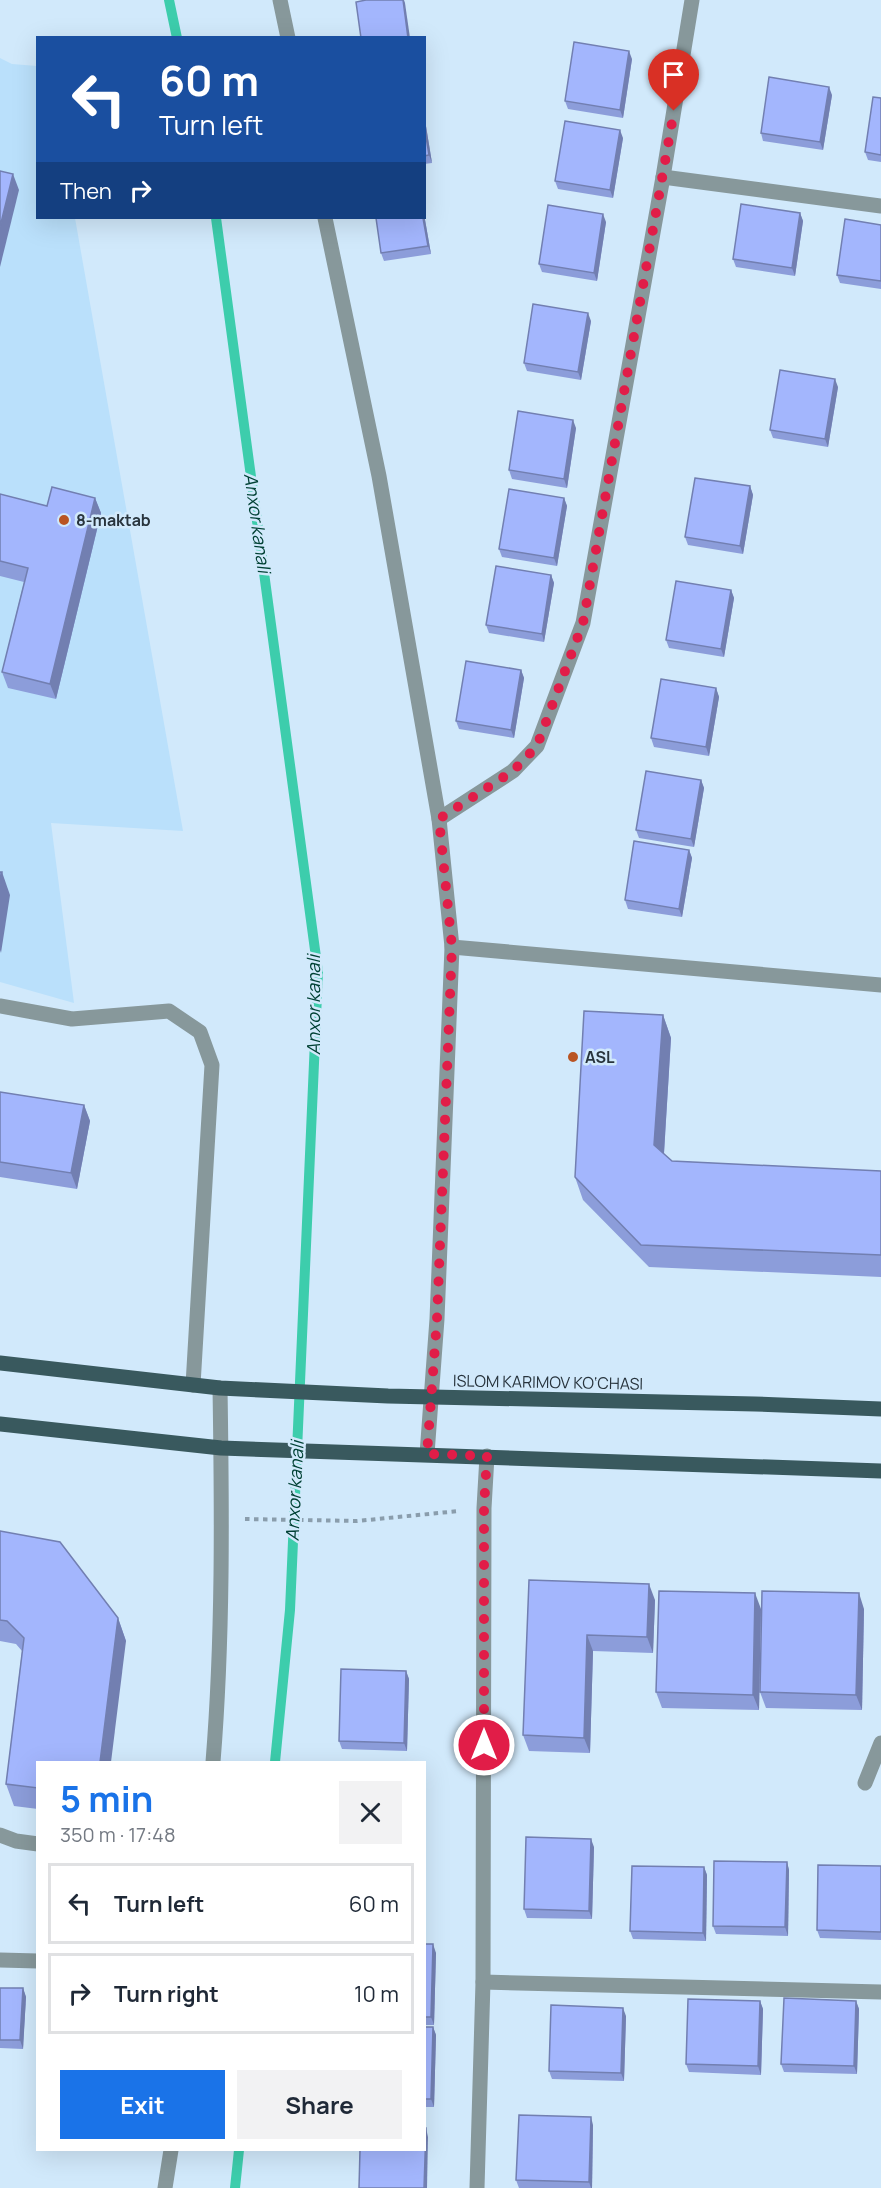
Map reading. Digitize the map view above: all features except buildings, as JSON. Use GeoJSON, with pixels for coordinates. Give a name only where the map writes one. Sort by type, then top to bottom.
{"type":"FeatureCollection","features":[{"type":"Feature","properties":{"kind":"main road","name":"ISLOM KARIMOV KO‘CHASI"},"geometry":{"type":"LineString","coordinates":[[0,1363],[220,1388],[388,1396],[881,1409]]}},
{"type":"Feature","properties":{"kind":"main road"},"geometry":{"type":"LineString","coordinates":[[0,1424],[221,1448],[881,1471]]}},
{"type":"Feature","properties":{"kind":"street"},"geometry":{"type":"LineString","coordinates":[[280,0],[288,36]]}},
{"type":"Feature","properties":{"kind":"street"},"geometry":{"type":"LineString","coordinates":[[439,819],[513,771],[537,746],[583,623],[663,177],[692,0]]}},
{"type":"Feature","properties":{"kind":"street"},"geometry":{"type":"LineString","coordinates":[[663,177],[881,206]]}},
{"type":"Feature","properties":{"kind":"street"},"geometry":{"type":"LineString","coordinates":[[325,219],[379,476],[439,819],[452,947],[438,1308],[427,1454]]}},
{"type":"Feature","properties":{"kind":"street"},"geometry":{"type":"LineString","coordinates":[[452,947],[881,985]]}},
{"type":"Feature","properties":{"kind":"street"},"geometry":{"type":"LineString","coordinates":[[0,1006],[72,1019],[169,1011],[200,1032],[212,1065],[193,1385]]}},
{"type":"Feature","properties":{"kind":"street"},"geometry":{"type":"LineString","coordinates":[[213,1761],[218,1706],[222,1517],[220,1388]]}},
{"type":"Feature","properties":{"kind":"street"},"geometry":{"type":"LineString","coordinates":[[477,2188],[483,1982],[484,1508],[487,1456]]}},
{"type":"Feature","properties":{"kind":"street"},"geometry":{"type":"LineString","coordinates":[[865,1783],[881,1743]]}},
{"type":"Feature","properties":{"kind":"street"},"geometry":{"type":"LineString","coordinates":[[0,1835],[16,1841],[36,1844]]}},
{"type":"Feature","properties":{"kind":"street"},"geometry":{"type":"LineString","coordinates":[[0,1960],[36,1961]]}},
{"type":"Feature","properties":{"kind":"street"},"geometry":{"type":"LineString","coordinates":[[483,1982],[881,1992]]}},
{"type":"Feature","properties":{"kind":"street"},"geometry":{"type":"LineString","coordinates":[[165,2188],[171,2151]]}},
{"type":"Feature","properties":{"kind":"path"},"geometry":{"type":"LineString","coordinates":[[244,1519],[357,1521],[484,1508]]}},
{"type":"Feature","properties":{"kind":"shaded area","name":"8-maktab"},"geometry":{"type":"Polygon","coordinates":[[[0,58],[12,64],[36,66],[36,219],[75,219],[183,831],[51,823],[74,1003],[0,982],[0,58]]]}},
{"type":"Feature","properties":{"kind":"waterway","name":"Anxor kanali"},"geometry":{"type":"LineString","coordinates":[[169,0],[177,36]]}},
{"type":"Feature","properties":{"kind":"waterway","name":"Anxor kanali"},"geometry":{"type":"LineString","coordinates":[[216,219],[318,972],[290,1610],[275,1761]]}},
{"type":"Feature","properties":{"kind":"waterway","name":"Anxor kanali"},"geometry":{"type":"LineString","coordinates":[[235,2188],[239,2151]]}},
{"type":"Feature","properties":{"kind":"place","name":"8-maktab"},"geometry":{"type":"Point","coordinates":[64,520]}},
{"type":"Feature","properties":{"kind":"place","name":"ASL"},"geometry":{"type":"Point","coordinates":[573,1057]}},
{"type":"Feature","properties":{"kind":"route"},"geometry":{"type":"LineString","coordinates":[[484,1745],[484,1508],[487,1456],[427,1454],[437,1319],[452,947],[439,819],[513,771],[537,746],[583,623],[674,111]]}}]}
